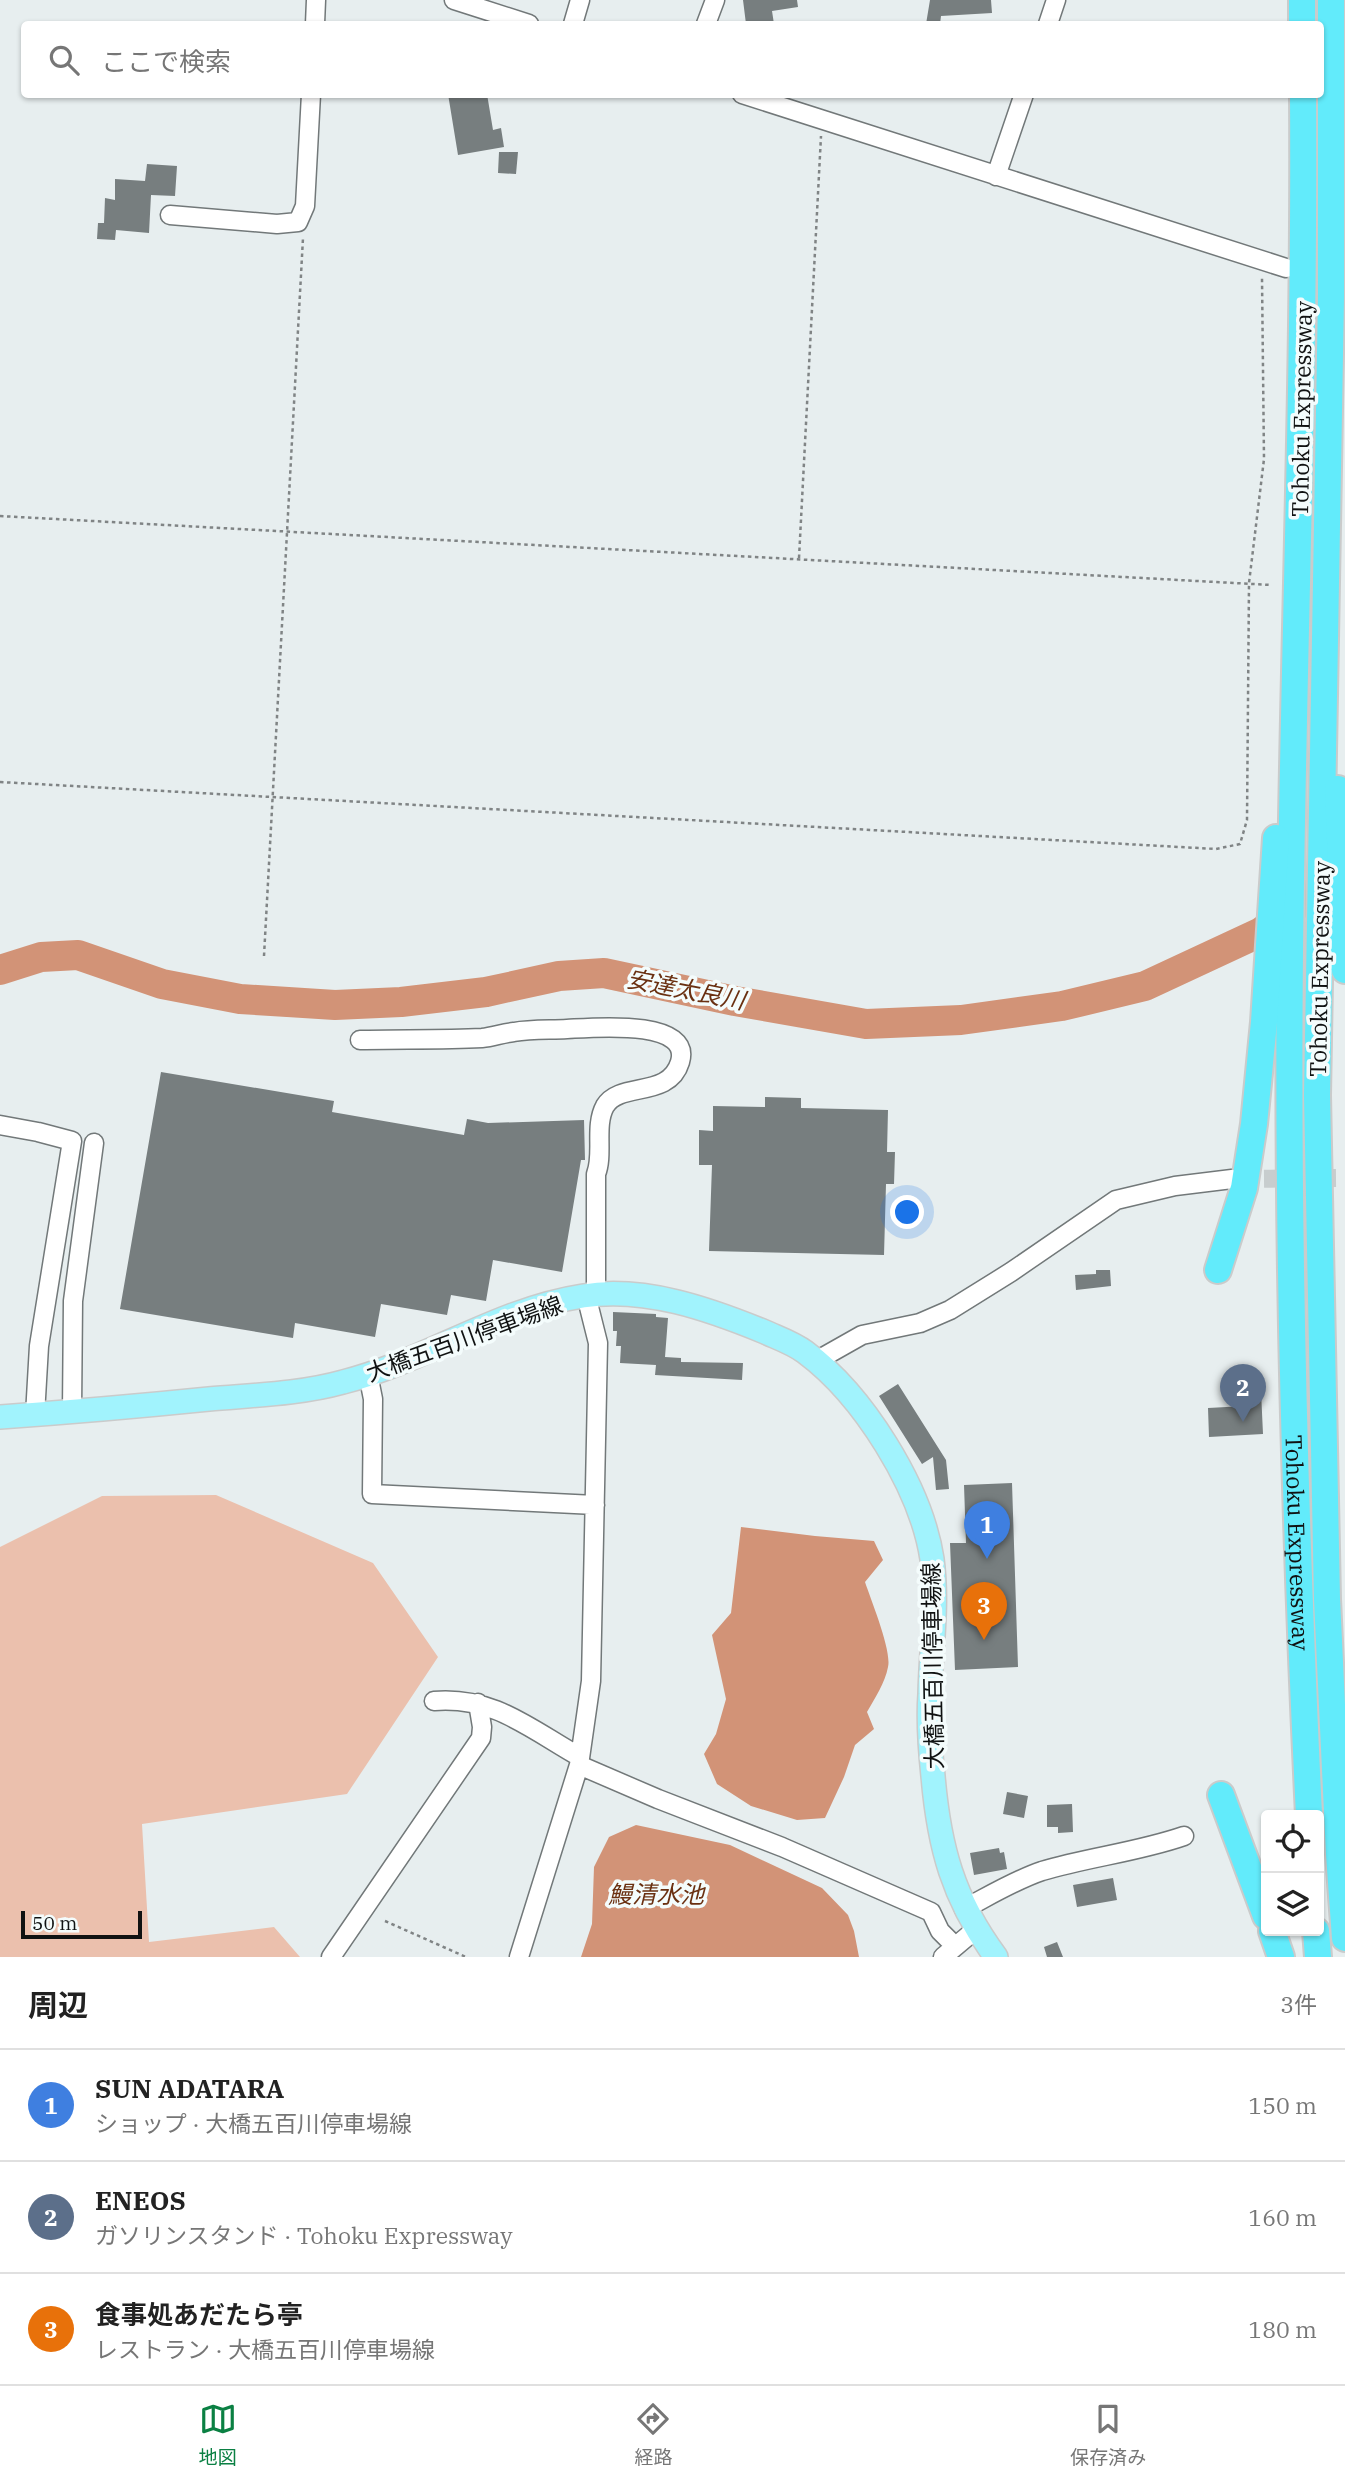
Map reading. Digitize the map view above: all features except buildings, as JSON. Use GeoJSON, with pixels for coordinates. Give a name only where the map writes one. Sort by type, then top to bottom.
{"type":"FeatureCollection","features":[{"type":"Feature","properties":{"kind":"highway"},"geometry":{"type":"LineString","coordinates":[[1302,0],[1302,21]]}},
{"type":"Feature","properties":{"kind":"highway","name":"Tohoku Expressway"},"geometry":{"type":"LineString","coordinates":[[1331,0],[1331,297],[1325,595],[1332,932],[1318,963],[1317,1095],[1327,1599],[1345,1938]]}},
{"type":"Feature","properties":{"kind":"highway","name":"Tohoku Expressway"},"geometry":{"type":"LineString","coordinates":[[1303,98],[1298,596],[1279,955],[1299,1601],[1310,1810]]}},
{"type":"Feature","properties":{"kind":"highway"},"geometry":{"type":"LineString","coordinates":[[1332,932],[1345,970]]}},
{"type":"Feature","properties":{"kind":"highway"},"geometry":{"type":"LineString","coordinates":[[1218,1270],[1246,1175],[1262,1047],[1279,955]]}},
{"type":"Feature","properties":{"kind":"highway"},"geometry":{"type":"LineString","coordinates":[[1221,1795],[1261,1903]]}},
{"type":"Feature","properties":{"kind":"highway"},"geometry":{"type":"LineString","coordinates":[[1274,1936],[1281,1957]]}},
{"type":"Feature","properties":{"kind":"highway"},"geometry":{"type":"LineString","coordinates":[[1316,1936],[1318,1957]]}},
{"type":"Feature","properties":{"kind":"main road","name":"大橋五百川停車場線"},"geometry":{"type":"LineString","coordinates":[[0,1417],[283,1393],[342,1383],[397,1365],[475,1329],[547,1303],[591,1295],[637,1295],[682,1303],[747,1325],[800,1348],[816,1360],[844,1389],[872,1424],[907,1481],[920,1511],[931,1553],[935,1588],[929,1715],[937,1823],[953,1883],[964,1909],[975,1930],[996,1957]]}},
{"type":"Feature","properties":{"kind":"street"},"geometry":{"type":"LineString","coordinates":[[315,21],[316,0]]}},
{"type":"Feature","properties":{"kind":"street"},"geometry":{"type":"LineString","coordinates":[[454,0],[520,21]]}},
{"type":"Feature","properties":{"kind":"street"},"geometry":{"type":"LineString","coordinates":[[574,21],[580,0]]}},
{"type":"Feature","properties":{"kind":"street"},"geometry":{"type":"LineString","coordinates":[[707,21],[715,0]]}},
{"type":"Feature","properties":{"kind":"street"},"geometry":{"type":"LineString","coordinates":[[1049,21],[1056,0]]}},
{"type":"Feature","properties":{"kind":"street"},"geometry":{"type":"LineString","coordinates":[[170,215],[277,223],[298,222],[305,206],[311,98]]}},
{"type":"Feature","properties":{"kind":"street"},"geometry":{"type":"LineString","coordinates":[[755,98],[1286,268]]}},
{"type":"Feature","properties":{"kind":"street"},"geometry":{"type":"LineString","coordinates":[[996,176],[1023,98]]}},
{"type":"Feature","properties":{"kind":"street"},"geometry":{"type":"LineString","coordinates":[[360,1040],[486,1038],[516,1031],[623,1027],[653,1031],[674,1039],[679,1047],[681,1061],[665,1082],[613,1098],[606,1105],[602,1116],[600,1165],[596,1174],[591,1295],[598,1343],[592,1681],[579,1761],[519,1957]]}},
{"type":"Feature","properties":{"kind":"street"},"geometry":{"type":"LineString","coordinates":[[0,1125],[72,1142],[39,1346],[35,1415]]}},
{"type":"Feature","properties":{"kind":"street"},"geometry":{"type":"LineString","coordinates":[[72,1411],[73,1301],[94,1143]]}},
{"type":"Feature","properties":{"kind":"street"},"geometry":{"type":"LineString","coordinates":[[816,1360],[862,1335],[920,1323],[950,1310],[1116,1200],[1175,1186],[1232,1179]]}},
{"type":"Feature","properties":{"kind":"street"},"geometry":{"type":"LineString","coordinates":[[368,1374],[373,1399],[372,1494],[595,1505]]}},
{"type":"Feature","properties":{"kind":"street"},"geometry":{"type":"LineString","coordinates":[[434,1701],[463,1700],[500,1710],[579,1761],[658,1799],[782,1847],[931,1912],[949,1951],[975,1930]]}},
{"type":"Feature","properties":{"kind":"street"},"geometry":{"type":"LineString","coordinates":[[331,1957],[481,1738],[478,1703]]}},
{"type":"Feature","properties":{"kind":"street"},"geometry":{"type":"LineString","coordinates":[[964,1909],[1039,1872],[1111,1853],[1162,1844],[1184,1836]]}},
{"type":"Feature","properties":{"kind":"path"},"geometry":{"type":"LineString","coordinates":[[799,558],[822,119]]}},
{"type":"Feature","properties":{"kind":"path"},"geometry":{"type":"LineString","coordinates":[[264,956],[303,233],[298,222]]}},
{"type":"Feature","properties":{"kind":"path"},"geometry":{"type":"LineString","coordinates":[[0,782],[1216,849],[1240,844],[1247,820],[1249,583],[1264,459],[1262,260]]}},
{"type":"Feature","properties":{"kind":"path"},"geometry":{"type":"LineString","coordinates":[[0,516],[1271,585]]}},
{"type":"Feature","properties":{"kind":"path"},"geometry":{"type":"LineString","coordinates":[[385,1921],[466,1957]]}},
{"type":"Feature","properties":{"kind":"shaded area"},"geometry":{"type":"Polygon","coordinates":[[[216,1495],[373,1563],[438,1657],[347,1794],[142,1824],[149,1942],[274,1927],[300,1957],[0,1957],[0,1547],[102,1496],[216,1495]]]}},
{"type":"Feature","properties":{"kind":"water"},"geometry":{"type":"Polygon","coordinates":[[[741,1527],[874,1541],[883,1560],[865,1582],[884,1638],[888,1667],[882,1685],[867,1712],[874,1729],[855,1745],[825,1818],[797,1820],[751,1806],[717,1784],[704,1754],[716,1734],[726,1699],[712,1635],[731,1613],[741,1527]]]}},
{"type":"Feature","properties":{"kind":"water","name":"鰻清水池"},"geometry":{"type":"Polygon","coordinates":[[[636,1825],[730,1845],[822,1888],[848,1915],[859,1957],[581,1957],[592,1924],[594,1867],[609,1837],[636,1825]]]}},
{"type":"Feature","properties":{"kind":"waterway","name":"安達太良川"},"geometry":{"type":"LineString","coordinates":[[0,970],[41,957],[78,955],[162,984],[240,999],[335,1005],[401,1002],[486,992],[559,976],[604,973],[735,1001],[866,1024],[961,1020],[1062,1006],[1145,986],[1261,932],[1339,874]]}},
{"type":"Feature","properties":{"kind":"tunnel"},"geometry":{"type":"LineString","coordinates":[[1237,1179],[1345,1178]]}},
{"type":"Feature","properties":{"kind":"place","name":"ENEOS"},"geometry":{"type":"Point","coordinates":[1243,1422]}},
{"type":"Feature","properties":{"kind":"place","name":"SUN ADATARA"},"geometry":{"type":"Point","coordinates":[987,1559]}},
{"type":"Feature","properties":{"kind":"place","name":"食事処あだたら亭"},"geometry":{"type":"Point","coordinates":[984,1640]}}]}
